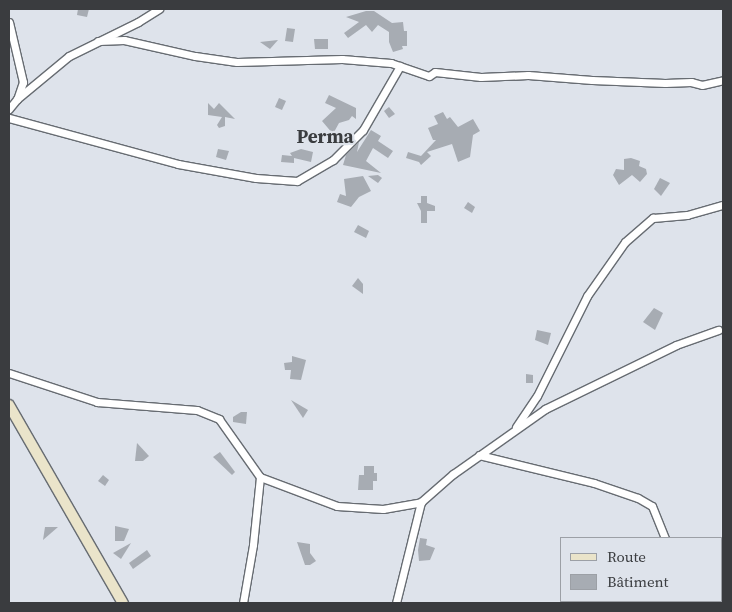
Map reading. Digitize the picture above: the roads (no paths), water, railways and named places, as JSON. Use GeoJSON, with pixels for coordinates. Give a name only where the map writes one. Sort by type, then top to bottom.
{"type":"FeatureCollection","features":[{"type":"Feature","properties":{"kind":"street"},"geometry":{"type":"LineString","coordinates":[[17,98],[69,56],[138,22],[159,9]]}},
{"type":"Feature","properties":{"kind":"street"},"geometry":{"type":"LineString","coordinates":[[9,22],[23,82],[17,98],[9,110]]}},
{"type":"Feature","properties":{"kind":"street"},"geometry":{"type":"LineString","coordinates":[[98,41],[124,40],[237,62],[342,59],[400,66],[429,76],[435,72],[481,77],[528,74],[592,80],[666,83],[691,82],[702,85],[723,80]]}},
{"type":"Feature","properties":{"kind":"street"},"geometry":{"type":"LineString","coordinates":[[9,118],[178,164],[256,178],[297,181],[333,160],[363,130],[400,66]]}},
{"type":"Feature","properties":{"kind":"street"},"geometry":{"type":"LineString","coordinates":[[513,431],[538,396],[586,296],[625,242],[653,218],[687,215],[723,205]]}},
{"type":"Feature","properties":{"kind":"street"},"geometry":{"type":"LineString","coordinates":[[9,373],[98,402],[196,410],[219,419],[260,477],[336,506],[383,509],[421,502],[452,474],[545,409],[592,384],[676,345],[718,330]]}},
{"type":"Feature","properties":{"kind":"street"},"geometry":{"type":"LineString","coordinates":[[9,405],[123,603]]}},
{"type":"Feature","properties":{"kind":"street"},"geometry":{"type":"LineString","coordinates":[[479,455],[594,482],[638,498],[652,506],[665,537]]}},
{"type":"Feature","properties":{"kind":"street"},"geometry":{"type":"LineString","coordinates":[[243,603],[253,545],[260,477]]}},
{"type":"Feature","properties":{"kind":"street"},"geometry":{"type":"LineString","coordinates":[[396,603],[421,502]]}},
{"type":"Feature","properties":{"kind":"district","name":"Perma"},"geometry":{"type":"Point","coordinates":[325,137]}}]}
